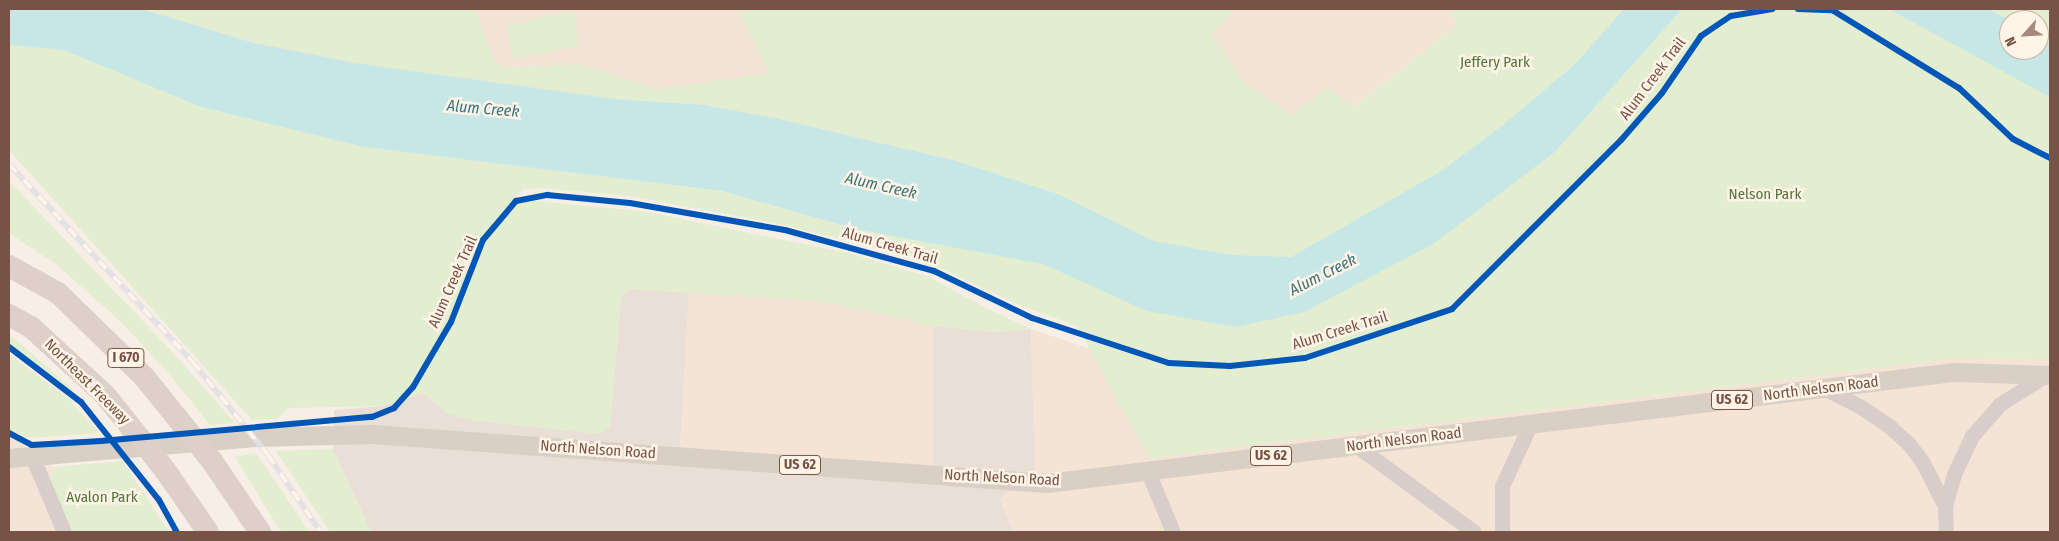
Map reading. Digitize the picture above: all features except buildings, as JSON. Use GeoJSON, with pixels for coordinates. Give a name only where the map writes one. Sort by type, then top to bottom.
{"type":"FeatureCollection","features":[{"type":"Feature","properties":{"kind":"highway","name":"I 670"},"geometry":{"type":"LineString","coordinates":[[9,266],[58,293],[145,378],[188,428],[212,460],[260,532]]}},
{"type":"Feature","properties":{"kind":"highway","name":"Northeast Freeway"},"geometry":{"type":"LineString","coordinates":[[9,315],[31,327],[69,361],[136,432],[208,532]]}},
{"type":"Feature","properties":{"kind":"main road","name":"North Nelson Road"},"geometry":{"type":"LineString","coordinates":[[9,458],[246,438],[365,434],[1030,482],[1148,472],[1954,372],[2048,375]]}},
{"type":"Feature","properties":{"kind":"street"},"geometry":{"type":"LineString","coordinates":[[1946,532],[1945,506],[1954,474],[1972,436],[2000,404],[2048,375]]}},
{"type":"Feature","properties":{"kind":"street"},"geometry":{"type":"LineString","coordinates":[[1824,388],[1861,407],[1889,426],[1909,444],[1922,461],[1945,506]]}},
{"type":"Feature","properties":{"kind":"street"},"geometry":{"type":"LineString","coordinates":[[1502,532],[1502,486],[1530,425]]}},
{"type":"Feature","properties":{"kind":"street"},"geometry":{"type":"LineString","coordinates":[[1357,446],[1474,532]]}},
{"type":"Feature","properties":{"kind":"street"},"geometry":{"type":"LineString","coordinates":[[32,456],[64,532]]}},
{"type":"Feature","properties":{"kind":"street"},"geometry":{"type":"LineString","coordinates":[[1148,472],[1173,532]]}},
{"type":"Feature","properties":{"kind":"shaded area"},"geometry":{"type":"Polygon","coordinates":[[[475,9],[738,9],[769,73],[657,89],[578,64],[506,68],[494,62],[475,9]]]}},
{"type":"Feature","properties":{"kind":"shaded area"},"geometry":{"type":"Polygon","coordinates":[[[1234,9],[1449,9],[1457,25],[1354,106],[1327,88],[1292,115],[1244,83],[1212,34],[1234,9]]]}},
{"type":"Feature","properties":{"kind":"shaded area"},"geometry":{"type":"Polygon","coordinates":[[[629,289],[689,291],[680,447],[933,468],[934,326],[995,332],[1031,329],[1035,469],[1000,499],[1013,532],[371,532],[333,449],[334,410],[382,406],[424,393],[448,414],[610,427],[621,297],[629,289]]]}},
{"type":"Feature","properties":{"kind":"shaded area"},"geometry":{"type":"Polygon","coordinates":[[[689,291],[825,302],[934,326],[933,468],[680,448],[689,291]]]}},
{"type":"Feature","properties":{"kind":"shaded area"},"geometry":{"type":"Polygon","coordinates":[[[1031,329],[1090,349],[1149,458],[1958,358],[2050,359],[2050,532],[1013,532],[1000,499],[1035,468],[1031,329]]]}},
{"type":"Feature","properties":{"kind":"shaded area"},"geometry":{"type":"Polygon","coordinates":[[[9,435],[53,467],[49,481],[70,532],[9,532],[9,435]]]}},
{"type":"Feature","properties":{"kind":"green space","name":"Jeffery Park"},"geometry":{"type":"Polygon","coordinates":[[[142,9],[475,9],[494,62],[506,68],[578,64],[657,89],[769,73],[738,9],[1234,9],[1212,34],[1244,83],[1292,115],[1327,88],[1355,106],[1457,25],[1449,9],[1624,9],[1575,64],[1503,125],[1441,171],[1291,257],[1233,255],[1154,241],[1058,194],[957,161],[775,118],[705,105],[615,99],[355,64],[254,43],[142,9]]]}},
{"type":"Feature","properties":{"kind":"green space","name":"Nelson Park"},"geometry":{"type":"Polygon","coordinates":[[[1682,9],[1889,9],[2050,95],[2050,359],[1958,358],[1149,458],[1077,326],[1017,304],[919,258],[779,224],[629,196],[544,188],[524,189],[513,199],[642,211],[849,253],[927,276],[984,307],[1031,329],[995,332],[934,326],[825,302],[629,289],[621,297],[610,427],[599,434],[475,421],[448,414],[424,393],[382,406],[289,408],[277,419],[252,420],[9,150],[9,45],[64,50],[201,107],[364,147],[722,191],[856,229],[1230,291],[1556,151],[1682,9]]]}},
{"type":"Feature","properties":{"kind":"green space"},"geometry":{"type":"Polygon","coordinates":[[[1989,9],[2050,9],[2050,42],[2049,10],[1999,10],[1999,14],[1989,9]]]}},
{"type":"Feature","properties":{"kind":"green space"},"geometry":{"type":"Polygon","coordinates":[[[573,11],[580,45],[514,59],[506,25],[573,11]]]}},
{"type":"Feature","properties":{"kind":"green space"},"geometry":{"type":"Polygon","coordinates":[[[9,181],[178,358],[235,423],[210,425],[170,375],[121,322],[56,264],[9,233],[9,181]]]}},
{"type":"Feature","properties":{"kind":"green space"},"geometry":{"type":"Polygon","coordinates":[[[9,334],[67,384],[81,401],[9,345],[9,334]]]}},
{"type":"Feature","properties":{"kind":"green space"},"geometry":{"type":"Polygon","coordinates":[[[9,354],[70,400],[99,433],[29,438],[9,429],[9,354]]]}},
{"type":"Feature","properties":{"kind":"green space"},"geometry":{"type":"Polygon","coordinates":[[[333,449],[371,532],[330,532],[276,451],[333,449]]]}},
{"type":"Feature","properties":{"kind":"green space"},"geometry":{"type":"Polygon","coordinates":[[[256,453],[309,532],[281,532],[235,457],[256,453]]]}},
{"type":"Feature","properties":{"kind":"green space","name":"Avalon Park"},"geometry":{"type":"Polygon","coordinates":[[[123,461],[169,532],[70,532],[49,481],[53,467],[123,461]]]}},
{"type":"Feature","properties":{"kind":"water","name":"Alum Creek"},"geometry":{"type":"Polygon","coordinates":[[[9,9],[142,9],[254,43],[355,63],[615,99],[705,105],[775,118],[957,161],[1058,194],[1154,241],[1233,255],[1291,257],[1441,171],[1503,125],[1575,64],[1624,9],[1682,9],[1556,151],[1433,244],[1304,312],[1235,327],[1147,311],[1043,264],[856,229],[722,191],[364,147],[201,107],[64,50],[9,45],[9,9]]]}},
{"type":"Feature","properties":{"kind":"water"},"geometry":{"type":"Polygon","coordinates":[[[1889,9],[1989,9],[1999,14],[1999,60],[2049,60],[2050,42],[2050,97],[1889,9]]]}},
{"type":"Feature","properties":{"kind":"railway"},"geometry":{"type":"LineString","coordinates":[[9,164],[193,362],[268,455],[321,532]]}},
{"type":"Feature","properties":{"kind":"cycle path","name":"Alum Creek Trail"},"geometry":{"type":"LineString","coordinates":[[9,433],[32,445],[101,441],[372,417],[394,408],[413,387],[451,322],[483,240],[516,201],[547,195],[630,203],[785,230],[934,271],[1032,318],[1169,363],[1230,366],[1305,358],[1452,309],[1622,139],[1662,93],[1701,36],[1731,16],[1772,9]]}},
{"type":"Feature","properties":{"kind":"cycle path"},"geometry":{"type":"LineString","coordinates":[[1798,9],[1832,10],[1959,88],[2013,139],[2050,158]]}},
{"type":"Feature","properties":{"kind":"cycle path"},"geometry":{"type":"LineString","coordinates":[[9,347],[81,402],[159,500],[177,532]]}}]}
